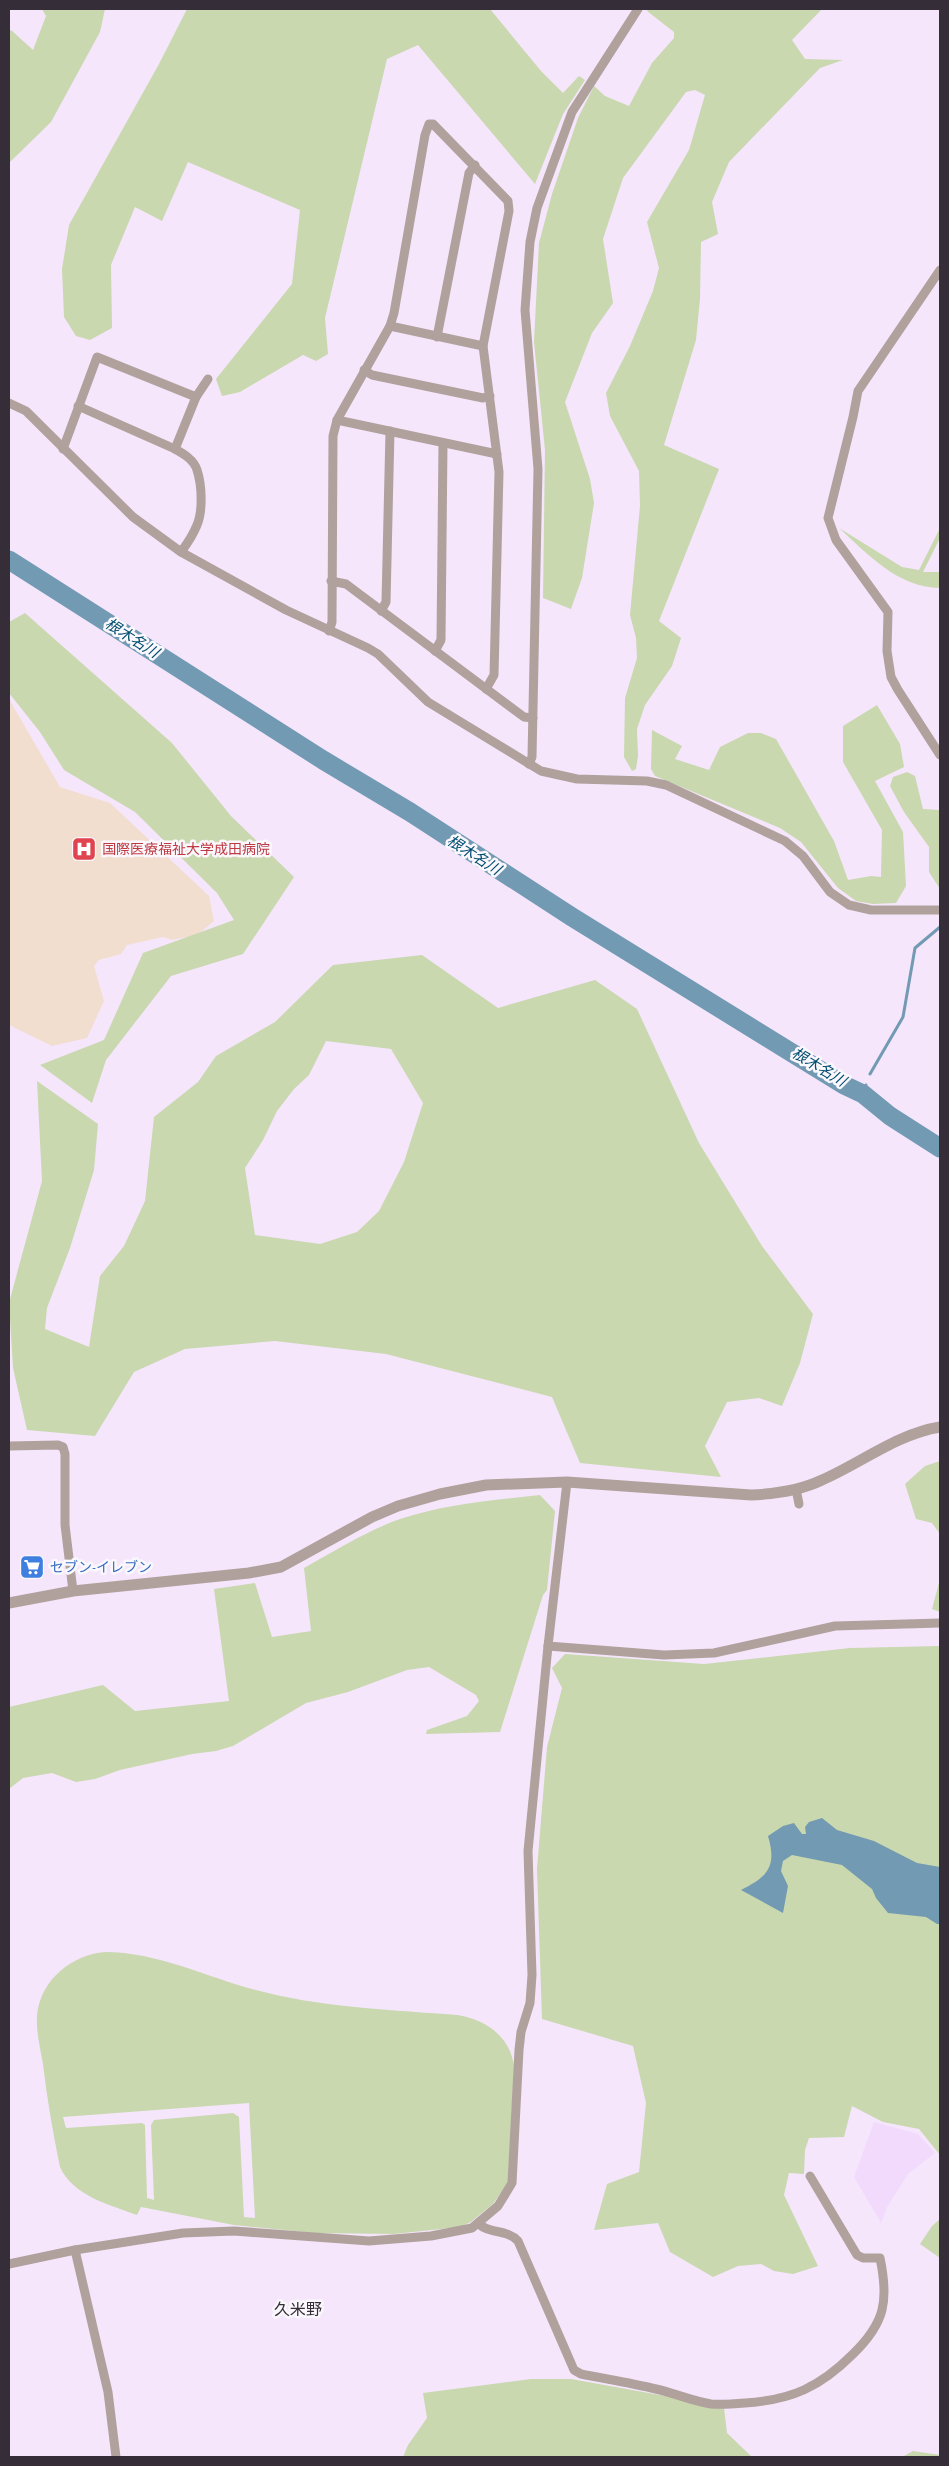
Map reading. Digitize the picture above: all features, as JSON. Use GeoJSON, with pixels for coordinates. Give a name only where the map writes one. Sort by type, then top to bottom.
{"type":"FeatureCollection","features":[{"type":"Feature","properties":{"kind":"street"},"geometry":{"type":"LineString","coordinates":[[529,764],[532,757],[538,469],[525,310],[530,242],[537,208],[572,112],[638,9]]}},
{"type":"Feature","properties":{"kind":"street"},"geometry":{"type":"LineString","coordinates":[[329,631],[332,622],[333,436],[337,420],[390,326],[425,135],[429,124],[433,124],[508,201],[508,211],[483,346],[499,472],[494,675],[486,690]]}},
{"type":"Feature","properties":{"kind":"street"},"geometry":{"type":"LineString","coordinates":[[437,337],[468,173],[475,165]]}},
{"type":"Feature","properties":{"kind":"street"},"geometry":{"type":"LineString","coordinates":[[940,270],[858,391],[828,518],[836,540],[888,612],[887,651],[892,677],[898,690],[940,755]]}},
{"type":"Feature","properties":{"kind":"street"},"geometry":{"type":"LineString","coordinates":[[390,326],[483,346]]}},
{"type":"Feature","properties":{"kind":"street"},"geometry":{"type":"LineString","coordinates":[[63,449],[97,356],[196,397]]}},
{"type":"Feature","properties":{"kind":"street"},"geometry":{"type":"LineString","coordinates":[[364,370],[391,379],[484,398],[490,396]]}},
{"type":"Feature","properties":{"kind":"street"},"geometry":{"type":"LineString","coordinates":[[175,449],[196,397],[208,379]]}},
{"type":"Feature","properties":{"kind":"street"},"geometry":{"type":"LineString","coordinates":[[9,403],[26,411],[133,517],[181,552],[329,631],[378,654],[428,702],[541,772],[560,777],[648,782],[674,788],[785,841],[803,856],[830,892],[849,905],[871,910],[940,910]]}},
{"type":"Feature","properties":{"kind":"street"},"geometry":{"type":"LineString","coordinates":[[78,406],[175,449],[187,456],[194,464],[200,487],[200,513],[198,524],[181,552]]}},
{"type":"Feature","properties":{"kind":"street"},"geometry":{"type":"LineString","coordinates":[[337,420],[497,454]]}},
{"type":"Feature","properties":{"kind":"street"},"geometry":{"type":"LineString","coordinates":[[382,611],[386,602],[390,432]]}},
{"type":"Feature","properties":{"kind":"street"},"geometry":{"type":"LineString","coordinates":[[435,650],[441,640],[443,443]]}},
{"type":"Feature","properties":{"kind":"street"},"geometry":{"type":"LineString","coordinates":[[331,581],[346,584],[486,690],[524,717],[533,718]]}},
{"type":"Feature","properties":{"kind":"street"},"geometry":{"type":"LineString","coordinates":[[9,1603],[73,1591],[266,1570],[296,1560],[372,1517],[417,1500],[486,1485],[567,1482],[751,1495],[777,1494],[821,1481],[884,1447],[915,1434],[940,1427]]}},
{"type":"Feature","properties":{"kind":"street"},"geometry":{"type":"LineString","coordinates":[[9,1446],[58,1445],[63,1447],[65,1454],[65,1525],[73,1591]]}},
{"type":"Feature","properties":{"kind":"street"},"geometry":{"type":"LineString","coordinates":[[9,2264],[75,2250],[207,2232],[234,2231],[369,2241],[459,2232],[479,2224],[505,2198],[512,2183],[514,2173],[519,2050],[521,2032],[530,2003],[532,1975],[528,1851],[548,1646],[567,1482]]}},
{"type":"Feature","properties":{"kind":"street"},"geometry":{"type":"LineString","coordinates":[[796,1489],[798,1504]]}},
{"type":"Feature","properties":{"kind":"street"},"geometry":{"type":"LineString","coordinates":[[548,1646],[664,1655],[714,1653],[834,1626],[940,1623]]}},
{"type":"Feature","properties":{"kind":"street"},"geometry":{"type":"LineString","coordinates":[[479,2224],[487,2229],[506,2233],[518,2241],[574,2370],[581,2374],[657,2389],[710,2404],[766,2402],[792,2396],[827,2377],[865,2342],[881,2319],[883,2311],[884,2287],[880,2258],[863,2258],[857,2255],[810,2176]]}},
{"type":"Feature","properties":{"kind":"street"},"geometry":{"type":"LineString","coordinates":[[75,2250],[108,2392],[116,2457]]}},
{"type":"Feature","properties":{"kind":"shaded area","name":"国際医療福祉大学成田病院"},"geometry":{"type":"Polygon","coordinates":[[[9,699],[60,787],[110,803],[209,896],[214,921],[197,935],[172,940],[163,937],[127,945],[121,954],[99,960],[94,966],[104,1001],[87,1038],[52,1046],[9,1025],[9,699]]]}},
{"type":"Feature","properties":{"kind":"shaded area"},"geometry":{"type":"Polygon","coordinates":[[[874,2122],[918,2134],[935,2153],[908,2174],[887,2207],[881,2223],[854,2177],[874,2122]]]}},
{"type":"Feature","properties":{"kind":"green space"},"geometry":{"type":"Polygon","coordinates":[[[42,9],[105,9],[100,32],[51,122],[9,163],[9,32],[11,30],[33,50],[46,16],[42,9]]]}},
{"type":"Feature","properties":{"kind":"green space"},"geometry":{"type":"Polygon","coordinates":[[[187,9],[490,9],[541,71],[563,93],[579,76],[585,80],[563,114],[535,184],[418,45],[387,59],[325,318],[328,354],[316,361],[303,355],[240,392],[222,396],[216,379],[292,284],[300,210],[188,162],[162,221],[135,207],[111,265],[112,328],[90,340],[76,336],[64,317],[62,269],[69,225],[159,64],[187,9]]]}},
{"type":"Feature","properties":{"kind":"green space"},"geometry":{"type":"Polygon","coordinates":[[[649,9],[822,9],[792,40],[805,59],[843,60],[820,68],[729,162],[712,202],[718,234],[701,242],[700,299],[696,340],[664,445],[719,469],[659,621],[681,638],[672,666],[645,705],[637,729],[638,756],[636,769],[632,771],[624,757],[625,698],[637,658],[636,638],[630,615],[640,506],[639,471],[610,416],[606,393],[630,346],[653,291],[659,268],[647,222],[689,150],[705,95],[695,90],[686,92],[623,178],[603,239],[613,303],[592,333],[565,402],[590,479],[594,503],[582,578],[571,609],[543,598],[545,450],[534,342],[539,243],[552,194],[578,118],[594,86],[605,96],[629,106],[652,63],[674,38],[674,32],[647,11],[649,9]]]}},
{"type":"Feature","properties":{"kind":"green space"},"geometry":{"type":"Polygon","coordinates":[[[839,528],[902,567],[919,570],[940,528],[940,538],[923,572],[940,572],[940,588],[910,582],[897,576],[873,559],[839,528]]]}},
{"type":"Feature","properties":{"kind":"green space"},"geometry":{"type":"Polygon","coordinates":[[[25,613],[172,743],[231,816],[294,877],[243,954],[171,976],[106,1060],[92,1103],[40,1065],[104,1040],[143,953],[234,920],[217,893],[135,812],[64,770],[40,732],[9,693],[9,622],[25,613]]]}},
{"type":"Feature","properties":{"kind":"green space"},"geometry":{"type":"Polygon","coordinates":[[[877,705],[900,744],[904,767],[875,781],[903,832],[906,886],[896,903],[873,904],[856,901],[838,888],[801,842],[780,828],[655,776],[651,769],[652,730],[682,746],[675,759],[709,770],[720,747],[748,733],[761,733],[776,739],[834,841],[848,880],[871,876],[881,877],[882,830],[843,762],[843,726],[877,705]]]}},
{"type":"Feature","properties":{"kind":"green space"},"geometry":{"type":"Polygon","coordinates":[[[907,772],[915,776],[923,809],[940,810],[940,889],[929,872],[929,847],[904,812],[890,786],[893,777],[907,772]]]}},
{"type":"Feature","properties":{"kind":"green space"},"geometry":{"type":"Polygon","coordinates":[[[422,955],[498,1008],[595,980],[637,1009],[699,1143],[762,1246],[813,1314],[800,1363],[782,1406],[759,1398],[727,1402],[705,1446],[721,1477],[580,1463],[552,1397],[386,1354],[275,1341],[185,1349],[134,1372],[95,1436],[27,1430],[13,1368],[9,1303],[42,1181],[37,1081],[98,1124],[94,1170],[70,1248],[47,1308],[45,1329],[89,1347],[100,1276],[124,1246],[145,1201],[154,1117],[198,1082],[216,1056],[275,1022],[333,965],[422,955]],[[326,1041],[309,1075],[294,1089],[277,1111],[263,1140],[245,1168],[255,1235],[320,1244],[357,1232],[379,1211],[404,1162],[423,1103],[391,1049],[326,1041]]]}},
{"type":"Feature","properties":{"kind":"green space"},"geometry":{"type":"Polygon","coordinates":[[[940,1461],[940,1534],[932,1523],[916,1519],[905,1484],[925,1466],[940,1461]]]}},
{"type":"Feature","properties":{"kind":"green space"},"geometry":{"type":"Polygon","coordinates":[[[540,1495],[555,1511],[547,1590],[543,1595],[500,1732],[426,1734],[427,1730],[467,1716],[479,1701],[476,1695],[429,1667],[407,1670],[348,1692],[306,1703],[233,1746],[216,1751],[192,1754],[120,1770],[95,1779],[76,1782],[52,1773],[23,1778],[9,1789],[9,1707],[103,1685],[135,1711],[229,1701],[214,1589],[255,1583],[272,1637],[311,1631],[304,1568],[363,1535],[400,1519],[452,1506],[540,1495]]]}},
{"type":"Feature","properties":{"kind":"green space"},"geometry":{"type":"Polygon","coordinates":[[[940,1579],[940,1612],[932,1609],[940,1579]]]}},
{"type":"Feature","properties":{"kind":"green space"},"geometry":{"type":"Polygon","coordinates":[[[940,1646],[940,2155],[919,2129],[883,2122],[852,2106],[844,2137],[809,2138],[805,2150],[804,2174],[789,2173],[784,2195],[818,2266],[793,2274],[774,2271],[761,2264],[738,2266],[713,2277],[670,2252],[658,2223],[594,2230],[607,2184],[639,2172],[646,2103],[633,2046],[542,2019],[537,1869],[547,1747],[562,1688],[552,1668],[565,1654],[704,1664],[850,1648],[940,1646]]]}},
{"type":"Feature","properties":{"kind":"green space"},"geometry":{"type":"Polygon","coordinates":[[[105,1952],[126,1953],[146,1957],[248,1988],[291,1998],[362,2008],[457,2015],[477,2020],[502,2038],[512,2055],[514,2066],[508,2183],[493,2204],[471,2222],[460,2227],[394,2234],[315,2233],[234,2225],[141,2207],[137,2215],[93,2198],[74,2185],[60,2167],[38,2040],[37,2015],[45,1990],[60,1971],[81,1958],[105,1952]],[[249,2103],[63,2117],[66,2128],[142,2123],[145,2125],[147,2198],[154,2200],[151,2125],[154,2120],[233,2113],[239,2117],[244,2217],[255,2218],[249,2103]]]}},
{"type":"Feature","properties":{"kind":"green space"},"geometry":{"type":"Polygon","coordinates":[[[940,2219],[940,2258],[920,2244],[932,2226],[940,2219]]]}},
{"type":"Feature","properties":{"kind":"green space"},"geometry":{"type":"Polygon","coordinates":[[[531,2379],[571,2379],[724,2408],[727,2433],[752,2457],[403,2457],[408,2445],[427,2418],[423,2393],[531,2379]]]}},
{"type":"Feature","properties":{"kind":"green space"},"geometry":{"type":"Polygon","coordinates":[[[913,2451],[940,2455],[940,2457],[902,2457],[913,2451]]]}},
{"type":"Feature","properties":{"kind":"water"},"geometry":{"type":"Polygon","coordinates":[[[822,1818],[837,1830],[874,1841],[917,1863],[940,1867],[940,1924],[926,1917],[888,1913],[876,1898],[872,1889],[842,1865],[792,1855],[783,1861],[781,1871],[788,1886],[783,1913],[741,1890],[764,1875],[771,1863],[771,1846],[768,1836],[783,1826],[794,1823],[802,1834],[806,1834],[805,1827],[809,1822],[822,1818]]]}},
{"type":"Feature","properties":{"kind":"waterway","name":"根木名川"},"geometry":{"type":"LineString","coordinates":[[9,560],[323,760],[410,812],[572,917],[844,1085],[863,1094],[890,1116],[940,1148]]}},
{"type":"Feature","properties":{"kind":"waterway"},"geometry":{"type":"LineString","coordinates":[[870,1074],[903,1017],[915,948],[940,927]]}},
{"type":"Feature","properties":{"kind":"waterway"},"geometry":{"type":"LineString","coordinates":[[863,1094],[866,1085]]}},
{"type":"Feature","properties":{"kind":"place","name":"国際医療福祉大学成田病院"},"geometry":{"type":"Point","coordinates":[84,849]}},
{"type":"Feature","properties":{"kind":"place","name":"セブン-イレブン"},"geometry":{"type":"Point","coordinates":[32,1567]}},
{"type":"Feature","properties":{"kind":"district","name":"久米野"},"geometry":{"type":"Point","coordinates":[298,2309]}}]}
